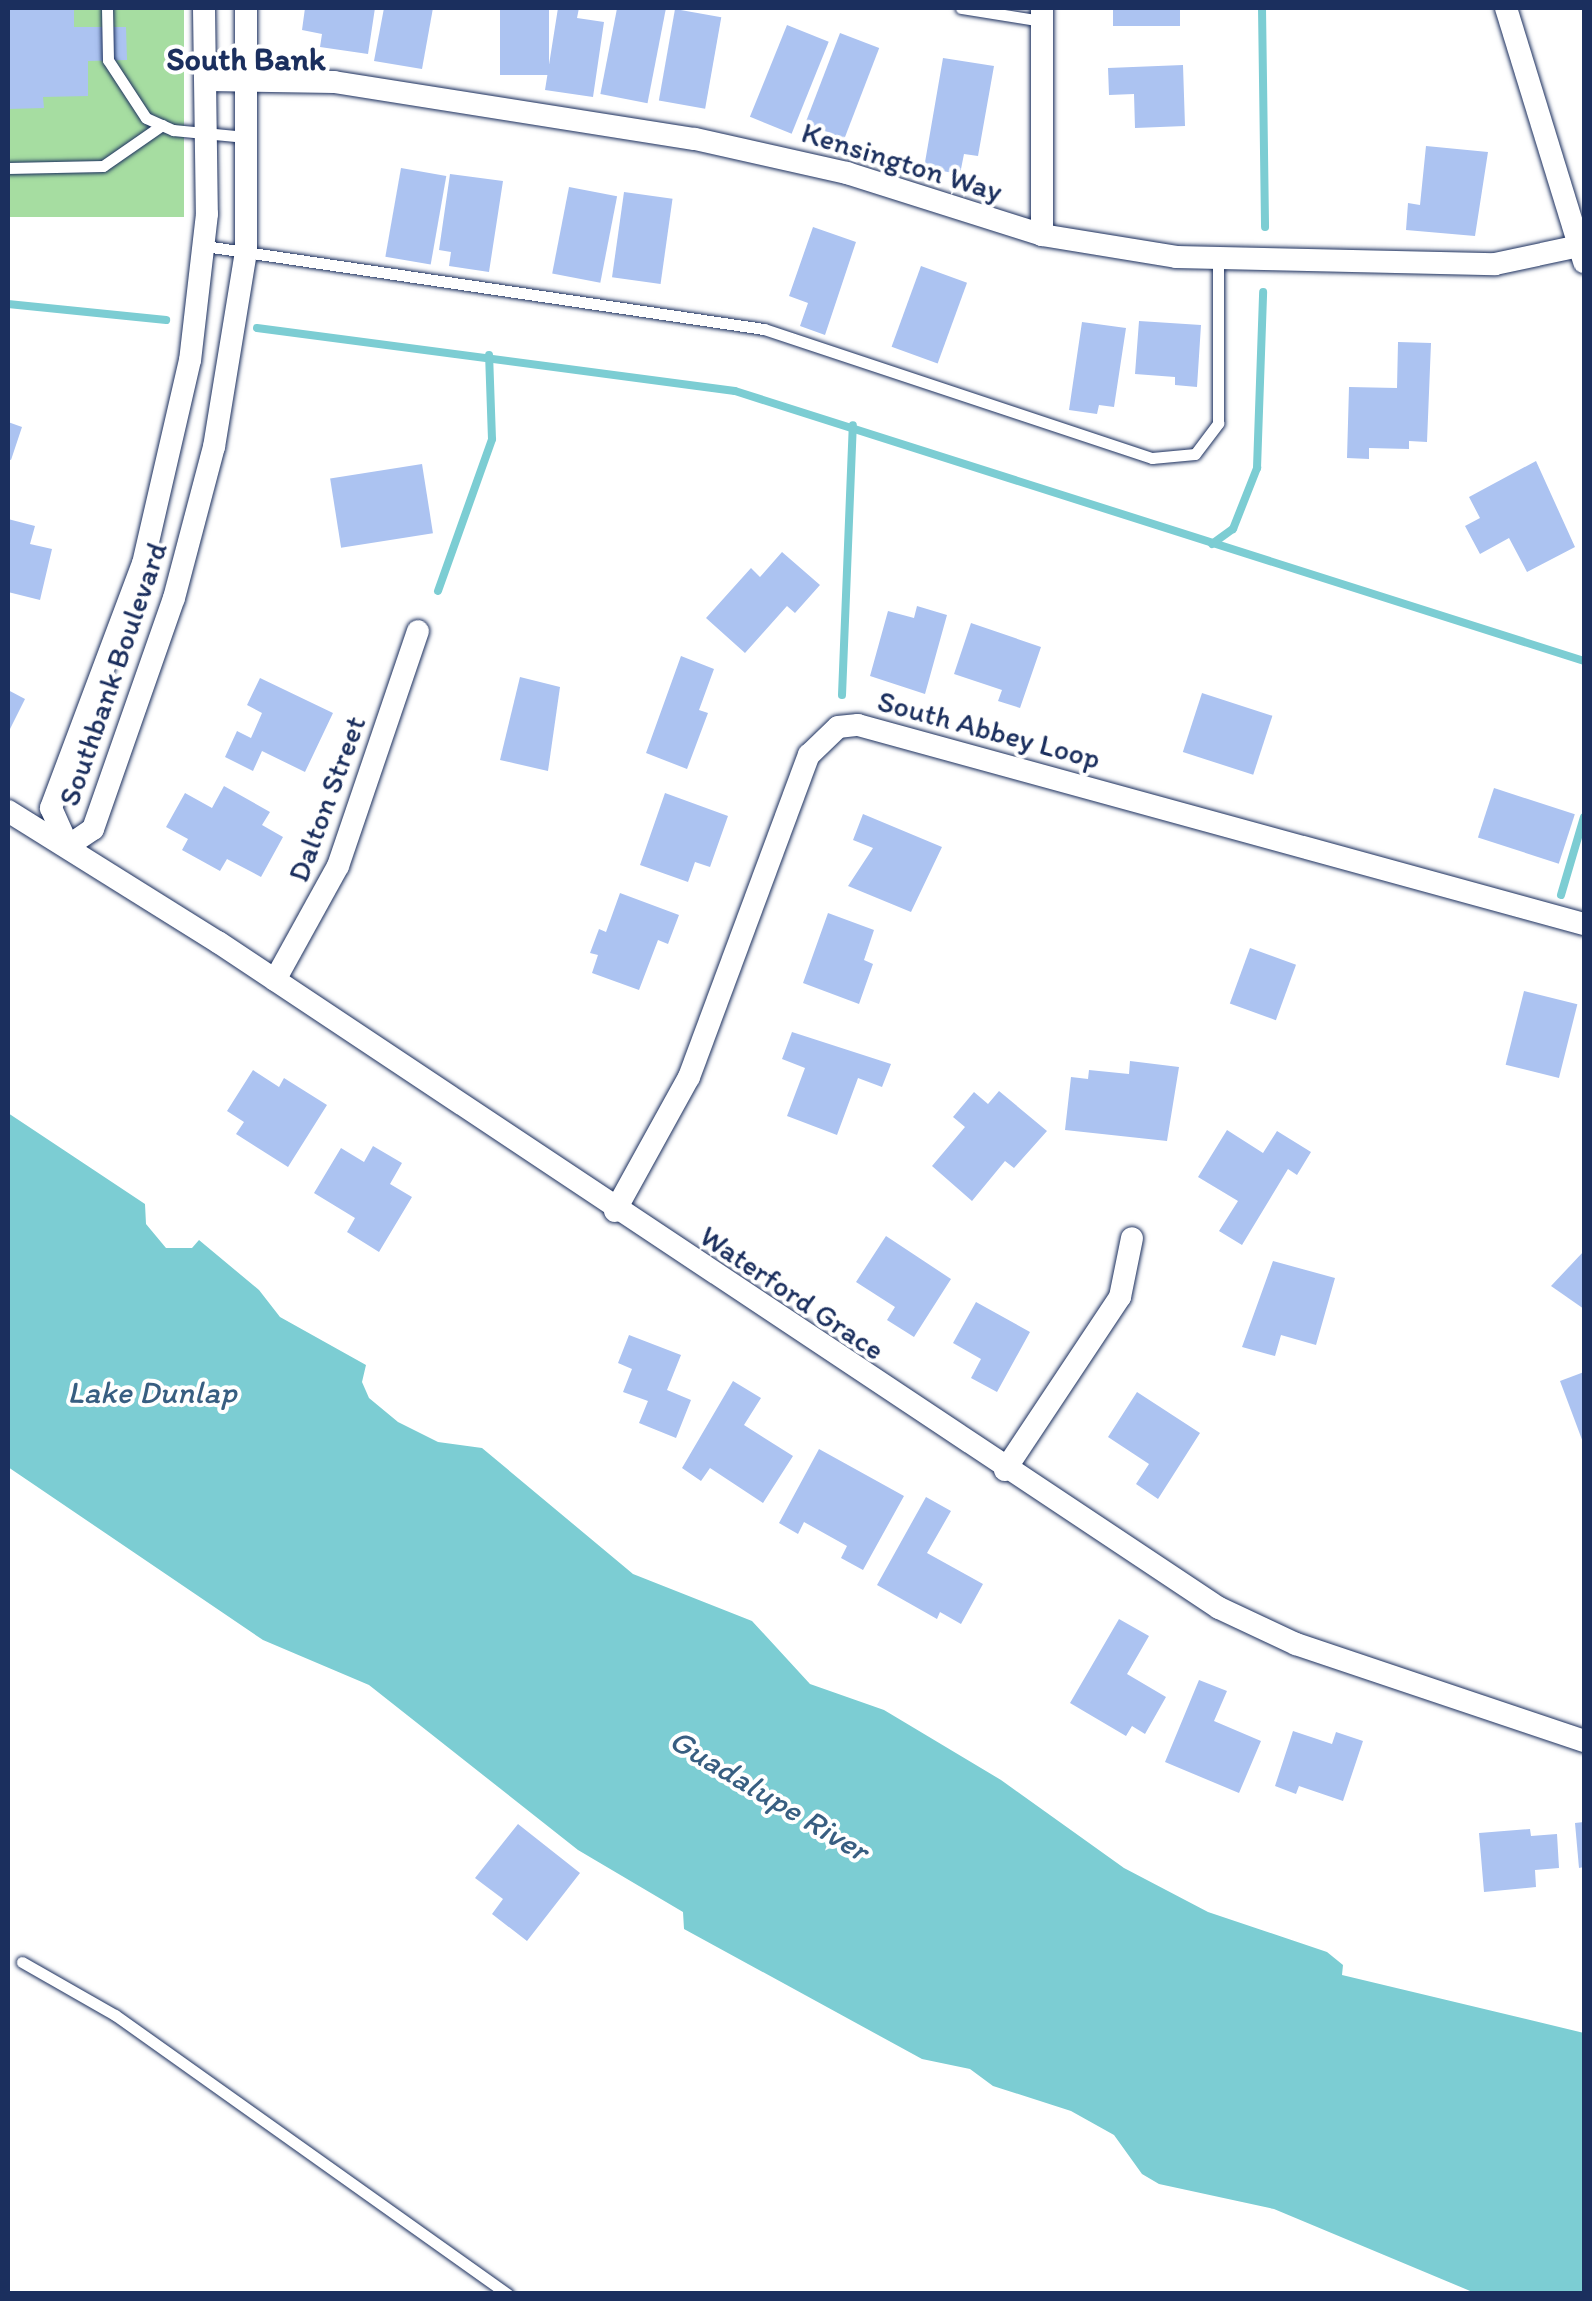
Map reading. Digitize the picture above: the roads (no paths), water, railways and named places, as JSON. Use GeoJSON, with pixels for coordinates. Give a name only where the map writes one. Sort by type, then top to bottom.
{"type":"FeatureCollection","features":[{"type":"Feature","properties":{"kind":"street","name":"Southbank Boulevard"},"geometry":{"type":"LineString","coordinates":[[204,8],[210,136],[205,246],[190,360],[158,511],[122,629],[52,808],[68,846],[93,828],[174,598],[214,447],[246,252],[246,8]]}},
{"type":"Feature","properties":{"kind":"street"},"geometry":{"type":"LineString","coordinates":[[1506,8],[1582,254]]}},
{"type":"Feature","properties":{"kind":"street"},"geometry":{"type":"LineString","coordinates":[[1042,14],[1042,235]]}},
{"type":"Feature","properties":{"kind":"street","name":"Kensington Way"},"geometry":{"type":"LineString","coordinates":[[208,80],[334,82],[750,150],[1042,235],[1218,260],[1495,264],[1582,254]]}},
{"type":"Feature","properties":{"kind":"street","name":"Dalton Street"},"geometry":{"type":"LineString","coordinates":[[275,980],[338,866],[418,631]]}},
{"type":"Feature","properties":{"kind":"street","name":"South Abbey Loop"},"geometry":{"type":"LineString","coordinates":[[615,1211],[689,1077],[809,755],[838,727],[858,726],[1584,924]]}},
{"type":"Feature","properties":{"kind":"street","name":"Waterford Grace"},"geometry":{"type":"LineString","coordinates":[[8,812],[68,846],[275,980],[1005,1470],[1259,1628],[1584,1741]]}},
{"type":"Feature","properties":{"kind":"street"},"geometry":{"type":"LineString","coordinates":[[1005,1470],[1120,1297],[1132,1238]]}},
{"type":"Feature","properties":{"kind":"lane"},"geometry":{"type":"LineString","coordinates":[[106,8],[112,70],[127,98],[162,125],[210,136],[249,136]]}},
{"type":"Feature","properties":{"kind":"lane"},"geometry":{"type":"LineString","coordinates":[[961,8],[1042,14]]}},
{"type":"Feature","properties":{"kind":"lane"},"geometry":{"type":"LineString","coordinates":[[8,168],[103,166],[162,125]]}},
{"type":"Feature","properties":{"kind":"lane"},"geometry":{"type":"LineString","coordinates":[[205,246],[764,329],[1164,458],[1195,454],[1218,423],[1218,260]]}},
{"type":"Feature","properties":{"kind":"lane"},"geometry":{"type":"LineString","coordinates":[[22,1962],[115,2015],[508,2294]]}},
{"type":"Feature","properties":{"kind":"water","name":"Lake Dunlap"},"geometry":{"type":"Polygon","coordinates":[[[8,1113],[145,1204],[146,1224],[166,1248],[192,1248],[199,1240],[259,1290],[280,1317],[366,1365],[362,1382],[369,1398],[398,1422],[438,1442],[482,1448],[633,1574],[752,1621],[810,1684],[884,1710],[1001,1780],[1124,1868],[1208,1912],[1327,1952],[1343,1965],[1342,1975],[1584,2033],[1584,2293],[1475,2293],[1274,2209],[1159,2184],[1142,2174],[1114,2135],[1071,2111],[993,2086],[970,2069],[922,2059],[684,1929],[683,1912],[578,1850],[369,1685],[263,1640],[8,1467],[8,1113]]]}},
{"type":"Feature","properties":{"kind":"waterway"},"geometry":{"type":"LineString","coordinates":[[1262,8],[1265,227]]}},
{"type":"Feature","properties":{"kind":"waterway"},"geometry":{"type":"LineString","coordinates":[[1212,544],[1233,529],[1257,468],[1263,292]]}},
{"type":"Feature","properties":{"kind":"waterway"},"geometry":{"type":"LineString","coordinates":[[8,304],[166,320]]}},
{"type":"Feature","properties":{"kind":"waterway"},"geometry":{"type":"LineString","coordinates":[[257,328],[735,391],[1584,661]]}},
{"type":"Feature","properties":{"kind":"waterway"},"geometry":{"type":"LineString","coordinates":[[438,591],[492,439],[489,355]]}},
{"type":"Feature","properties":{"kind":"waterway"},"geometry":{"type":"LineString","coordinates":[[842,695],[853,425]]}},
{"type":"Feature","properties":{"kind":"waterway"},"geometry":{"type":"LineString","coordinates":[[1561,895],[1584,817]]}},
{"type":"Feature","properties":{"kind":"district","name":"South Bank"},"geometry":{"type":"Point","coordinates":[246,59]}},
{"type":"Feature","properties":{"kind":"water label","name":"Guadalupe River"},"geometry":{"type":"Point","coordinates":[769,1795]}}]}
